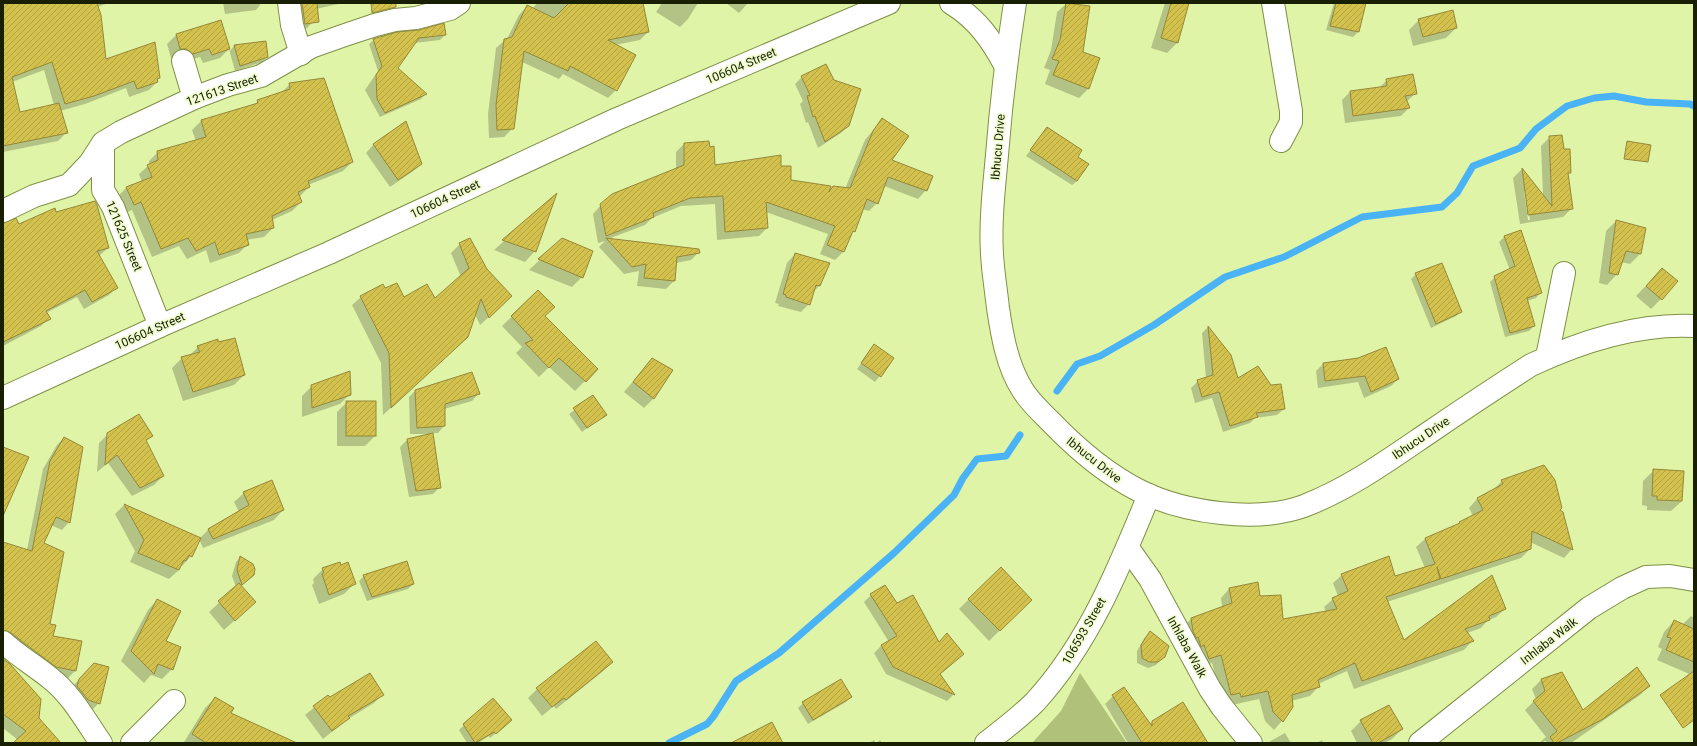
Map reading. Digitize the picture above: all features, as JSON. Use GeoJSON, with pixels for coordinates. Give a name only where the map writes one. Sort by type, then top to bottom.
{"type":"FeatureCollection","features":[{"type":"Feature","properties":{"kind":"street"},"geometry":{"type":"LineString","coordinates":[[289,3],[292,25],[301,54]]}},
{"type":"Feature","properties":{"kind":"street","name":"121613 Street"},"geometry":{"type":"LineString","coordinates":[[3,210],[34,196],[69,185],[90,163],[104,143],[121,132],[194,98],[228,85],[262,76],[311,47],[375,25],[416,18],[450,9],[460,3]]}},
{"type":"Feature","properties":{"kind":"street","name":"106604 Street"},"geometry":{"type":"LineString","coordinates":[[3,398],[160,326],[329,253],[617,119],[889,3]]}},
{"type":"Feature","properties":{"kind":"street"},"geometry":{"type":"LineString","coordinates":[[952,3],[970,16],[980,26],[993,43],[1005,65]]}},
{"type":"Feature","properties":{"kind":"street","name":"Ibhucu Drive"},"geometry":{"type":"LineString","coordinates":[[1015,3],[1005,65],[994,186],[992,253],[1001,329],[1008,355],[1022,390],[1062,433],[1106,471],[1123,483],[1174,505],[1200,511],[1238,514],[1284,511],[1303,506],[1357,481],[1472,403],[1531,365],[1547,357],[1578,345],[1648,327],[1673,325],[1694,326]]}},
{"type":"Feature","properties":{"kind":"street"},"geometry":{"type":"LineString","coordinates":[[1272,3],[1291,111],[1291,122],[1281,141]]}},
{"type":"Feature","properties":{"kind":"street"},"geometry":{"type":"LineString","coordinates":[[183,61],[194,98]]}},
{"type":"Feature","properties":{"kind":"street","name":"121625 Street"},"geometry":{"type":"LineString","coordinates":[[104,143],[104,190],[113,207],[160,326]]}},
{"type":"Feature","properties":{"kind":"street"},"geometry":{"type":"LineString","coordinates":[[69,185],[104,190]]}},
{"type":"Feature","properties":{"kind":"street"},"geometry":{"type":"LineString","coordinates":[[1547,357],[1564,272]]}},
{"type":"Feature","properties":{"kind":"street","name":"106593 Street"},"geometry":{"type":"LineString","coordinates":[[986,743],[1015,720],[1034,702],[1068,661],[1093,620],[1128,548],[1149,495]]}},
{"type":"Feature","properties":{"kind":"street","name":"Inhlaba Walk"},"geometry":{"type":"LineString","coordinates":[[1128,548],[1150,579],[1210,689],[1222,707],[1251,743]]}},
{"type":"Feature","properties":{"kind":"street","name":"Inhlaba Walk"},"geometry":{"type":"LineString","coordinates":[[1420,743],[1589,608],[1622,588],[1646,577],[1670,576],[1694,580]]}},
{"type":"Feature","properties":{"kind":"street"},"geometry":{"type":"LineString","coordinates":[[3,642],[15,654],[50,678],[71,698],[101,743]]}},
{"type":"Feature","properties":{"kind":"street"},"geometry":{"type":"LineString","coordinates":[[132,743],[174,701]]}},
{"type":"Feature","properties":{"kind":"green space"},"geometry":{"type":"Polygon","coordinates":[[[1080,673],[1127,743],[1032,743],[1061,711],[1080,673]]]}},
{"type":"Feature","properties":{"kind":"building"},"geometry":{"type":"Polygon","coordinates":[[[3,3],[97,3],[101,15],[106,59],[155,42],[160,78],[157,79],[158,82],[137,89],[134,81],[94,96],[65,104],[52,62],[12,77],[20,112],[59,103],[68,133],[3,146],[3,3]]]}},
{"type":"Feature","properties":{"kind":"building"},"geometry":{"type":"Polygon","coordinates":[[[302,3],[317,3],[319,22],[305,24],[302,3]]]}},
{"type":"Feature","properties":{"kind":"building"},"geometry":{"type":"Polygon","coordinates":[[[371,3],[396,3],[396,7],[372,13],[371,3]]]}},
{"type":"Feature","properties":{"kind":"building"},"geometry":{"type":"Polygon","coordinates":[[[569,3],[643,3],[649,32],[608,40],[636,55],[617,91],[570,66],[568,71],[524,51],[514,129],[497,130],[496,105],[504,39],[512,37],[527,5],[554,18],[569,3]]]}},
{"type":"Feature","properties":{"kind":"building"},"geometry":{"type":"Polygon","coordinates":[[[1066,3],[1090,6],[1083,52],[1100,58],[1089,89],[1053,75],[1059,61],[1052,59],[1060,40],[1066,3]]]}},
{"type":"Feature","properties":{"kind":"building"},"geometry":{"type":"Polygon","coordinates":[[[1171,3],[1189,3],[1178,43],[1161,38],[1171,3]]]}},
{"type":"Feature","properties":{"kind":"building"},"geometry":{"type":"Polygon","coordinates":[[[1336,3],[1366,3],[1359,32],[1330,26],[1336,3]]]}},
{"type":"Feature","properties":{"kind":"building"},"geometry":{"type":"Polygon","coordinates":[[[1453,10],[1457,28],[1423,37],[1418,19],[1453,10]]]}},
{"type":"Feature","properties":{"kind":"building"},"geometry":{"type":"Polygon","coordinates":[[[221,20],[230,49],[212,55],[209,49],[193,54],[186,49],[180,49],[176,34],[221,20]]]}},
{"type":"Feature","properties":{"kind":"building"},"geometry":{"type":"Polygon","coordinates":[[[444,23],[446,35],[419,38],[398,68],[427,94],[385,113],[377,99],[376,75],[382,66],[373,39],[397,32],[419,30],[444,23]]]}},
{"type":"Feature","properties":{"kind":"building"},"geometry":{"type":"Polygon","coordinates":[[[266,41],[268,57],[240,66],[234,45],[266,41]]]}},
{"type":"Feature","properties":{"kind":"building"},"geometry":{"type":"Polygon","coordinates":[[[826,64],[834,80],[861,89],[849,126],[825,142],[815,116],[813,117],[807,96],[810,95],[801,76],[826,64]]]}},
{"type":"Feature","properties":{"kind":"building"},"geometry":{"type":"Polygon","coordinates":[[[1413,74],[1417,94],[1405,96],[1410,108],[1353,116],[1350,91],[1387,86],[1386,79],[1413,74]]]}},
{"type":"Feature","properties":{"kind":"building"},"geometry":{"type":"Polygon","coordinates":[[[324,78],[353,162],[308,181],[310,187],[298,192],[302,202],[272,216],[274,228],[246,234],[249,245],[219,255],[215,242],[196,251],[188,238],[161,249],[141,202],[134,205],[126,187],[152,177],[147,165],[158,160],[157,151],[206,137],[201,120],[258,103],[257,100],[290,89],[289,83],[324,78]]]}},
{"type":"Feature","properties":{"kind":"building"},"geometry":{"type":"Polygon","coordinates":[[[882,118],[909,136],[892,160],[933,176],[927,191],[888,177],[878,204],[867,199],[855,232],[853,231],[844,252],[827,245],[835,226],[766,202],[768,228],[725,232],[723,196],[690,198],[653,213],[654,217],[606,236],[600,204],[612,194],[684,165],[684,143],[709,141],[710,147],[714,146],[715,165],[781,155],[781,166],[791,166],[791,180],[831,186],[829,192],[833,186],[850,188],[873,131],[882,118]]]}},
{"type":"Feature","properties":{"kind":"building"},"geometry":{"type":"Polygon","coordinates":[[[406,121],[422,164],[398,180],[373,144],[406,121]]]}},
{"type":"Feature","properties":{"kind":"building"},"geometry":{"type":"Polygon","coordinates":[[[1047,127],[1082,150],[1078,157],[1089,164],[1077,181],[1030,150],[1047,127]]]}},
{"type":"Feature","properties":{"kind":"building"},"geometry":{"type":"Polygon","coordinates":[[[1562,135],[1564,149],[1570,149],[1571,173],[1568,173],[1573,209],[1528,215],[1522,168],[1552,206],[1549,136],[1562,135]]]}},
{"type":"Feature","properties":{"kind":"building"},"geometry":{"type":"Polygon","coordinates":[[[1627,141],[1651,145],[1648,162],[1624,159],[1627,141]]]}},
{"type":"Feature","properties":{"kind":"building"},"geometry":{"type":"Polygon","coordinates":[[[557,193],[536,252],[502,240],[557,193]]]}},
{"type":"Feature","properties":{"kind":"building"},"geometry":{"type":"Polygon","coordinates":[[[95,201],[109,248],[97,251],[118,288],[92,302],[85,290],[46,311],[51,319],[3,342],[3,223],[16,218],[19,224],[55,208],[56,212],[95,201]]]}},
{"type":"Feature","properties":{"kind":"building"},"geometry":{"type":"Polygon","coordinates":[[[1616,220],[1646,228],[1641,254],[1626,251],[1618,275],[1609,273],[1616,220]]]}},
{"type":"Feature","properties":{"kind":"building"},"geometry":{"type":"Polygon","coordinates":[[[1521,230],[1542,293],[1527,298],[1535,326],[1510,333],[1494,276],[1515,266],[1504,236],[1521,230]]]}},
{"type":"Feature","properties":{"kind":"building"},"geometry":{"type":"Polygon","coordinates":[[[470,238],[487,269],[512,296],[489,318],[481,299],[468,337],[391,408],[389,353],[360,296],[383,284],[385,288],[397,283],[404,297],[427,284],[435,298],[469,268],[459,243],[470,238]]]}},
{"type":"Feature","properties":{"kind":"building"},"geometry":{"type":"Polygon","coordinates":[[[562,238],[593,251],[583,278],[538,259],[562,238]]]}},
{"type":"Feature","properties":{"kind":"building"},"geometry":{"type":"Polygon","coordinates":[[[606,238],[699,249],[700,253],[677,257],[675,281],[644,278],[646,264],[632,267],[606,238]]]}},
{"type":"Feature","properties":{"kind":"building"},"geometry":{"type":"Polygon","coordinates":[[[795,253],[830,263],[820,286],[816,285],[810,305],[786,297],[786,295],[783,294],[795,253]]]}},
{"type":"Feature","properties":{"kind":"building"},"geometry":{"type":"Polygon","coordinates":[[[1442,263],[1462,312],[1436,324],[1415,273],[1442,263]]]}},
{"type":"Feature","properties":{"kind":"building"},"geometry":{"type":"Polygon","coordinates":[[[1662,268],[1678,281],[1662,300],[1646,286],[1662,268]]]}},
{"type":"Feature","properties":{"kind":"building"},"geometry":{"type":"Polygon","coordinates":[[[538,290],[555,307],[545,316],[598,369],[586,382],[559,358],[549,368],[525,343],[533,340],[511,316],[538,290]]]}},
{"type":"Feature","properties":{"kind":"building"},"geometry":{"type":"Polygon","coordinates":[[[1208,326],[1231,355],[1238,378],[1258,366],[1271,385],[1281,384],[1285,409],[1256,413],[1258,417],[1230,426],[1219,392],[1202,397],[1197,380],[1213,375],[1208,326]]]}},
{"type":"Feature","properties":{"kind":"building"},"geometry":{"type":"Polygon","coordinates":[[[235,338],[245,375],[193,392],[181,357],[200,352],[197,346],[218,339],[218,342],[235,338]]]}},
{"type":"Feature","properties":{"kind":"building"},"geometry":{"type":"Polygon","coordinates":[[[874,344],[894,358],[881,377],[861,363],[874,344]]]}},
{"type":"Feature","properties":{"kind":"building"},"geometry":{"type":"Polygon","coordinates":[[[1386,347],[1399,379],[1371,392],[1365,376],[1325,381],[1323,363],[1358,358],[1386,347]]]}},
{"type":"Feature","properties":{"kind":"building"},"geometry":{"type":"Polygon","coordinates":[[[652,358],[673,370],[654,399],[633,382],[652,358]]]}},
{"type":"Feature","properties":{"kind":"building"},"geometry":{"type":"Polygon","coordinates":[[[350,371],[351,395],[312,408],[311,385],[350,371]]]}},
{"type":"Feature","properties":{"kind":"building"},"geometry":{"type":"Polygon","coordinates":[[[472,372],[480,394],[445,404],[445,426],[417,428],[415,390],[472,372]]]}},
{"type":"Feature","properties":{"kind":"building"},"geometry":{"type":"Polygon","coordinates":[[[593,395],[607,415],[587,428],[573,408],[593,395]]]}},
{"type":"Feature","properties":{"kind":"building"},"geometry":{"type":"Polygon","coordinates":[[[346,401],[376,401],[376,436],[346,436],[346,401]]]}},
{"type":"Feature","properties":{"kind":"building"},"geometry":{"type":"Polygon","coordinates":[[[139,414],[153,436],[146,440],[164,476],[140,488],[117,455],[105,465],[107,433],[139,414]]]}},
{"type":"Feature","properties":{"kind":"building"},"geometry":{"type":"Polygon","coordinates":[[[433,433],[441,488],[416,491],[407,439],[433,433]]]}},
{"type":"Feature","properties":{"kind":"building"},"geometry":{"type":"Polygon","coordinates":[[[64,437],[83,447],[70,523],[56,517],[44,543],[64,552],[50,624],[56,625],[53,636],[82,641],[76,671],[56,667],[11,633],[3,630],[3,542],[32,551],[50,461],[64,437]]]}},
{"type":"Feature","properties":{"kind":"building"},"geometry":{"type":"Polygon","coordinates":[[[3,447],[29,457],[3,516],[3,447]]]}},
{"type":"Feature","properties":{"kind":"building"},"geometry":{"type":"Polygon","coordinates":[[[1544,465],[1555,480],[1562,508],[1560,510],[1563,512],[1573,550],[1532,531],[1531,549],[1441,579],[1437,567],[1440,579],[1386,597],[1404,640],[1492,575],[1506,609],[1489,616],[1490,620],[1465,629],[1474,641],[1362,681],[1355,663],[1318,680],[1320,687],[1292,695],[1293,707],[1283,722],[1273,712],[1268,691],[1241,697],[1240,693],[1231,695],[1221,655],[1209,659],[1204,645],[1201,647],[1198,637],[1196,638],[1193,631],[1191,618],[1232,603],[1229,588],[1258,582],[1260,596],[1281,595],[1283,619],[1337,609],[1332,598],[1348,591],[1341,574],[1389,556],[1395,576],[1435,564],[1425,538],[1460,523],[1459,522],[1483,510],[1477,498],[1503,484],[1501,480],[1544,465]]]}},
{"type":"Feature","properties":{"kind":"building"},"geometry":{"type":"Polygon","coordinates":[[[1653,469],[1684,471],[1682,501],[1657,500],[1657,496],[1652,496],[1653,469]]]}},
{"type":"Feature","properties":{"kind":"building"},"geometry":{"type":"Polygon","coordinates":[[[272,480],[284,510],[213,539],[208,529],[249,505],[243,492],[272,480]]]}},
{"type":"Feature","properties":{"kind":"building"},"geometry":{"type":"Polygon","coordinates":[[[124,504],[201,538],[192,557],[189,555],[186,561],[184,560],[179,570],[138,553],[144,540],[124,504]]]}},
{"type":"Feature","properties":{"kind":"building"},"geometry":{"type":"Polygon","coordinates":[[[240,556],[253,564],[255,569],[254,575],[242,585],[237,570],[240,556]]]}},
{"type":"Feature","properties":{"kind":"building"},"geometry":{"type":"Polygon","coordinates":[[[407,561],[414,584],[372,597],[363,575],[407,561]]]}},
{"type":"Feature","properties":{"kind":"building"},"geometry":{"type":"Polygon","coordinates":[[[340,562],[341,565],[348,562],[356,584],[329,595],[322,574],[324,573],[322,568],[340,562]]]}},
{"type":"Feature","properties":{"kind":"building"},"geometry":{"type":"Polygon","coordinates":[[[1001,567],[1032,600],[1000,631],[968,599],[1001,567]]]}},
{"type":"Feature","properties":{"kind":"building"},"geometry":{"type":"Polygon","coordinates":[[[239,583],[256,602],[235,621],[218,601],[239,583]]]}},
{"type":"Feature","properties":{"kind":"building"},"geometry":{"type":"Polygon","coordinates":[[[885,585],[897,603],[913,595],[939,642],[947,633],[964,654],[940,674],[955,695],[893,667],[881,645],[897,636],[870,594],[885,585]]]}},
{"type":"Feature","properties":{"kind":"building"},"geometry":{"type":"Polygon","coordinates":[[[157,599],[181,611],[166,641],[181,647],[173,670],[158,664],[154,674],[131,651],[157,599]]]}},
{"type":"Feature","properties":{"kind":"building"},"geometry":{"type":"Polygon","coordinates":[[[1674,620],[1694,629],[1694,662],[1666,650],[1671,638],[1667,637],[1674,620]]]}},
{"type":"Feature","properties":{"kind":"building"},"geometry":{"type":"Polygon","coordinates":[[[1150,631],[1169,646],[1165,657],[1158,662],[1149,662],[1142,658],[1141,645],[1150,631]]]}},
{"type":"Feature","properties":{"kind":"building"},"geometry":{"type":"Polygon","coordinates":[[[596,641],[613,662],[566,700],[564,698],[552,707],[536,688],[596,641]]]}},
{"type":"Feature","properties":{"kind":"building"},"geometry":{"type":"Polygon","coordinates":[[[3,659],[10,664],[41,699],[39,718],[61,743],[13,743],[26,731],[3,714],[3,659]]]}},
{"type":"Feature","properties":{"kind":"building"},"geometry":{"type":"Polygon","coordinates":[[[94,663],[109,667],[100,704],[88,700],[77,686],[79,679],[94,663]]]}},
{"type":"Feature","properties":{"kind":"building"},"geometry":{"type":"Polygon","coordinates":[[[1637,667],[1650,686],[1603,719],[1557,743],[1554,743],[1550,737],[1557,731],[1533,701],[1545,691],[1541,679],[1562,672],[1583,710],[1637,667]]]}},
{"type":"Feature","properties":{"kind":"building"},"geometry":{"type":"Polygon","coordinates":[[[1694,671],[1694,720],[1683,728],[1660,695],[1694,671]]]}},
{"type":"Feature","properties":{"kind":"building"},"geometry":{"type":"Polygon","coordinates":[[[370,673],[384,695],[348,716],[350,718],[332,731],[313,706],[328,695],[330,697],[370,673]]]}},
{"type":"Feature","properties":{"kind":"building"},"geometry":{"type":"Polygon","coordinates":[[[841,679],[852,697],[813,720],[802,702],[841,679]]]}},
{"type":"Feature","properties":{"kind":"building"},"geometry":{"type":"Polygon","coordinates":[[[1124,687],[1152,726],[1152,721],[1183,702],[1208,743],[1142,743],[1112,695],[1124,687]]]}},
{"type":"Feature","properties":{"kind":"building"},"geometry":{"type":"Polygon","coordinates":[[[215,697],[234,708],[231,713],[297,743],[206,743],[192,734],[215,697]]]}},
{"type":"Feature","properties":{"kind":"building"},"geometry":{"type":"Polygon","coordinates":[[[493,698],[512,720],[496,734],[494,732],[475,743],[463,724],[493,698]]]}},
{"type":"Feature","properties":{"kind":"building"},"geometry":{"type":"Polygon","coordinates":[[[1389,705],[1403,729],[1378,743],[1373,743],[1360,720],[1389,705]]]}},
{"type":"Feature","properties":{"kind":"building"},"geometry":{"type":"Polygon","coordinates":[[[772,722],[783,743],[731,743],[772,722]]]}},
{"type":"Feature","properties":{"kind":"waterway"},"geometry":{"type":"LineString","coordinates":[[1057,391],[1077,364],[1100,356],[1154,325],[1225,277],[1284,257],[1362,217],[1442,207],[1457,193],[1473,166],[1520,148],[1536,129],[1567,106],[1594,98],[1614,96],[1646,102],[1690,104],[1694,106]]}},
{"type":"Feature","properties":{"kind":"waterway"},"geometry":{"type":"LineString","coordinates":[[669,743],[707,724],[736,681],[779,653],[894,553],[954,495],[963,478],[977,459],[1006,456],[1020,435]]}}]}
